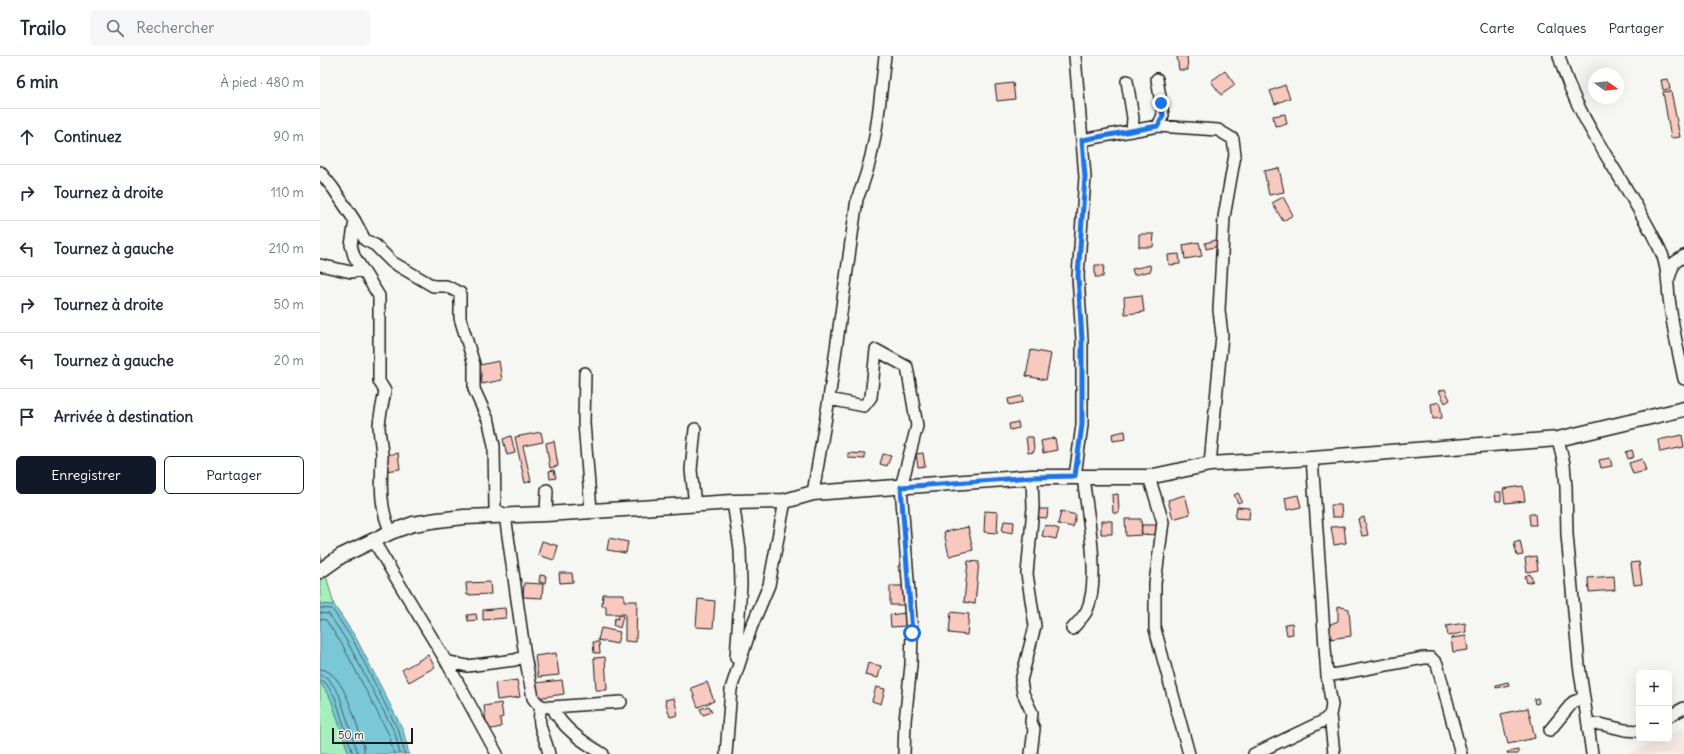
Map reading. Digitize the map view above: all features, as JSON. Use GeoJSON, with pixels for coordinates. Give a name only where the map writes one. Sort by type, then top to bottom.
{"type":"FeatureCollection","features":[{"type":"Feature","properties":{"kind":"main road"},"geometry":{"type":"LineString","coordinates":[[320,571],[341,556],[391,532],[413,524],[438,520],[733,502],[786,501],[813,493],[1032,477],[1150,478],[1210,464],[1312,458],[1558,439],[1684,409]]}},
{"type":"Feature","properties":{"kind":"street"},"geometry":{"type":"LineString","coordinates":[[813,493],[829,399],[857,199],[867,177],[875,140],[885,56]]}},
{"type":"Feature","properties":{"kind":"street"},"geometry":{"type":"LineString","coordinates":[[1072,629],[1087,611],[1093,588],[1093,563],[1079,477],[1082,425],[1082,340],[1078,276],[1085,177],[1075,56]]}},
{"type":"Feature","properties":{"kind":"street"},"geometry":{"type":"LineString","coordinates":[[1559,56],[1562,69],[1589,127],[1638,208],[1660,250],[1669,279],[1669,304],[1684,379]]}},
{"type":"Feature","properties":{"kind":"street"},"geometry":{"type":"LineString","coordinates":[[1157,79],[1163,116],[1158,126]]}},
{"type":"Feature","properties":{"kind":"street"},"geometry":{"type":"LineString","coordinates":[[1127,81],[1133,118],[1132,131]]}},
{"type":"Feature","properties":{"kind":"street"},"geometry":{"type":"LineString","coordinates":[[1082,140],[1158,126],[1218,130],[1233,139],[1235,155],[1224,217],[1219,310],[1222,335],[1210,464]]}},
{"type":"Feature","properties":{"kind":"street"},"geometry":{"type":"LineString","coordinates":[[320,172],[333,188],[355,221],[365,240],[375,245],[392,262],[433,286],[446,286],[460,293],[460,318],[474,364],[474,389],[489,422],[494,446],[495,509],[505,515],[533,698],[536,703],[547,707],[621,702]]}},
{"type":"Feature","properties":{"kind":"street"},"geometry":{"type":"LineString","coordinates":[[355,221],[350,245],[354,256],[379,296],[379,381],[385,392],[379,424],[382,454],[382,497],[384,519],[391,532]]}},
{"type":"Feature","properties":{"kind":"street"},"geometry":{"type":"LineString","coordinates":[[1669,279],[1674,263],[1684,256]]}},
{"type":"Feature","properties":{"kind":"street"},"geometry":{"type":"LineString","coordinates":[[320,265],[351,272],[362,270]]}},
{"type":"Feature","properties":{"kind":"street"},"geometry":{"type":"LineString","coordinates":[[829,399],[864,406],[871,397],[876,350],[907,367],[917,426],[901,487],[912,633],[912,665],[905,721],[904,754]]}},
{"type":"Feature","properties":{"kind":"street"},"geometry":{"type":"LineString","coordinates":[[585,373],[584,423],[591,510]]}},
{"type":"Feature","properties":{"kind":"street"},"geometry":{"type":"LineString","coordinates":[[694,429],[691,470],[695,505]]}},
{"type":"Feature","properties":{"kind":"street"},"geometry":{"type":"LineString","coordinates":[[1558,439],[1564,464],[1567,535],[1583,698],[1592,754]]}},
{"type":"Feature","properties":{"kind":"street"},"geometry":{"type":"LineString","coordinates":[[1312,458],[1327,676],[1332,704],[1330,715],[1334,754]]}},
{"type":"Feature","properties":{"kind":"street"},"geometry":{"type":"LineString","coordinates":[[1031,754],[1034,729],[1031,722],[1032,713],[1023,694],[1021,681],[1035,626],[1027,574],[1033,508],[1032,477]]}},
{"type":"Feature","properties":{"kind":"street"},"geometry":{"type":"LineString","coordinates":[[1150,478],[1163,522],[1155,583],[1155,629],[1189,754]]}},
{"type":"Feature","properties":{"kind":"street"},"geometry":{"type":"LineString","coordinates":[[546,514],[547,490]]}},
{"type":"Feature","properties":{"kind":"street"},"geometry":{"type":"LineString","coordinates":[[731,689],[750,628],[769,585],[786,501]]}},
{"type":"Feature","properties":{"kind":"street"},"geometry":{"type":"LineString","coordinates":[[726,754],[731,689],[738,633],[741,585],[740,549],[733,502]]}},
{"type":"Feature","properties":{"kind":"street"},"geometry":{"type":"LineString","coordinates":[[373,540],[446,661],[497,754]]}},
{"type":"Feature","properties":{"kind":"street"},"geometry":{"type":"LineString","coordinates":[[446,661],[467,666],[515,660],[526,656]]}},
{"type":"Feature","properties":{"kind":"street"},"geometry":{"type":"LineString","coordinates":[[1327,676],[1431,658],[1437,664],[1461,754]]}},
{"type":"Feature","properties":{"kind":"street"},"geometry":{"type":"LineString","coordinates":[[1550,730],[1572,702],[1583,698]]}},
{"type":"Feature","properties":{"kind":"street"},"geometry":{"type":"LineString","coordinates":[[547,707],[538,718],[540,730],[546,740],[549,754]]}},
{"type":"Feature","properties":{"kind":"street"},"geometry":{"type":"LineString","coordinates":[[547,707],[584,743],[603,754]]}},
{"type":"Feature","properties":{"kind":"street"},"geometry":{"type":"LineString","coordinates":[[1672,714],[1684,708]]}},
{"type":"Feature","properties":{"kind":"street"},"geometry":{"type":"LineString","coordinates":[[1254,754],[1323,721],[1330,715]]}},
{"type":"Feature","properties":{"kind":"street"},"geometry":{"type":"LineString","coordinates":[[1588,725],[1600,724],[1624,730],[1636,731]]}},
{"type":"Feature","properties":{"kind":"shaded area"},"geometry":{"type":"Polygon","coordinates":[[[1684,728],[1684,754],[1629,754],[1655,742],[1672,742],[1672,734],[1684,728]]]}},
{"type":"Feature","properties":{"kind":"green space"},"geometry":{"type":"Polygon","coordinates":[[[320,553],[334,605],[320,604],[320,553]]]}},
{"type":"Feature","properties":{"kind":"green space"},"geometry":{"type":"Polygon","coordinates":[[[320,682],[331,699],[349,754],[320,754],[320,682]]]}},
{"type":"Feature","properties":{"kind":"water"},"geometry":{"type":"Polygon","coordinates":[[[320,604],[334,605],[356,638],[403,730],[409,754],[349,754],[331,699],[320,682],[320,604]]]}},
{"type":"Feature","properties":{"kind":"building"},"geometry":{"type":"Polygon","coordinates":[[[1177,56],[1187,56],[1188,70],[1179,70],[1177,56]]]}},
{"type":"Feature","properties":{"kind":"building"},"geometry":{"type":"Polygon","coordinates":[[[1225,71],[1235,85],[1221,95],[1211,81],[1225,71]]]}},
{"type":"Feature","properties":{"kind":"building"},"geometry":{"type":"Polygon","coordinates":[[[1668,79],[1670,89],[1663,90],[1661,80],[1668,79]]]}},
{"type":"Feature","properties":{"kind":"building"},"geometry":{"type":"Polygon","coordinates":[[[1013,83],[1015,99],[997,101],[995,85],[1013,83]]]}},
{"type":"Feature","properties":{"kind":"building"},"geometry":{"type":"Polygon","coordinates":[[[1285,85],[1290,98],[1275,104],[1270,91],[1285,85]]]}},
{"type":"Feature","properties":{"kind":"building"},"geometry":{"type":"Polygon","coordinates":[[[1671,91],[1680,137],[1671,138],[1663,92],[1671,91]]]}},
{"type":"Feature","properties":{"kind":"building"},"geometry":{"type":"Polygon","coordinates":[[[1285,114],[1287,124],[1275,126],[1273,116],[1285,114]]]}},
{"type":"Feature","properties":{"kind":"building"},"geometry":{"type":"Polygon","coordinates":[[[1279,168],[1284,192],[1269,195],[1264,171],[1279,168]]]}},
{"type":"Feature","properties":{"kind":"building"},"geometry":{"type":"Polygon","coordinates":[[[1283,197],[1293,215],[1283,221],[1272,203],[1283,197]]]}},
{"type":"Feature","properties":{"kind":"building"},"geometry":{"type":"Polygon","coordinates":[[[1139,234],[1154,234],[1153,247],[1139,247],[1139,234]]]}},
{"type":"Feature","properties":{"kind":"building"},"geometry":{"type":"Polygon","coordinates":[[[1216,240],[1218,246],[1206,249],[1205,243],[1216,240]]]}},
{"type":"Feature","properties":{"kind":"building"},"geometry":{"type":"Polygon","coordinates":[[[1199,242],[1202,256],[1185,259],[1183,245],[1199,242]]]}},
{"type":"Feature","properties":{"kind":"building"},"geometry":{"type":"Polygon","coordinates":[[[1179,254],[1180,264],[1169,265],[1168,255],[1179,254]]]}},
{"type":"Feature","properties":{"kind":"building"},"geometry":{"type":"Polygon","coordinates":[[[1095,265],[1104,265],[1103,277],[1095,277],[1095,265]]]}},
{"type":"Feature","properties":{"kind":"building"},"geometry":{"type":"Polygon","coordinates":[[[1150,265],[1151,271],[1134,275],[1132,269],[1150,265]]]}},
{"type":"Feature","properties":{"kind":"building"},"geometry":{"type":"Polygon","coordinates":[[[1142,295],[1144,312],[1125,314],[1124,297],[1142,295]]]}},
{"type":"Feature","properties":{"kind":"building"},"geometry":{"type":"Polygon","coordinates":[[[1031,350],[1051,354],[1046,380],[1026,376],[1031,350]]]}},
{"type":"Feature","properties":{"kind":"building"},"geometry":{"type":"Polygon","coordinates":[[[499,361],[502,380],[482,384],[480,365],[499,361]]]}},
{"type":"Feature","properties":{"kind":"building"},"geometry":{"type":"Polygon","coordinates":[[[1445,389],[1450,400],[1445,403],[1439,391],[1445,389]]]}},
{"type":"Feature","properties":{"kind":"building"},"geometry":{"type":"Polygon","coordinates":[[[1022,396],[1023,402],[1009,405],[1008,399],[1022,396]]]}},
{"type":"Feature","properties":{"kind":"building"},"geometry":{"type":"Polygon","coordinates":[[[1440,402],[1442,418],[1433,419],[1431,404],[1440,402]]]}},
{"type":"Feature","properties":{"kind":"building"},"geometry":{"type":"Polygon","coordinates":[[[1018,422],[1019,428],[1010,430],[1009,424],[1018,422]]]}},
{"type":"Feature","properties":{"kind":"building"},"geometry":{"type":"Polygon","coordinates":[[[1125,431],[1126,439],[1113,441],[1112,434],[1125,431]]]}},
{"type":"Feature","properties":{"kind":"building"},"geometry":{"type":"Polygon","coordinates":[[[541,432],[543,442],[523,446],[531,481],[525,483],[515,437],[541,432]]]}},
{"type":"Feature","properties":{"kind":"building"},"geometry":{"type":"Polygon","coordinates":[[[1682,435],[1684,447],[1660,452],[1658,440],[1682,435]]]}},
{"type":"Feature","properties":{"kind":"building"},"geometry":{"type":"Polygon","coordinates":[[[511,436],[515,453],[507,455],[503,439],[511,436]]]}},
{"type":"Feature","properties":{"kind":"building"},"geometry":{"type":"Polygon","coordinates":[[[1026,437],[1033,437],[1034,452],[1028,453],[1026,437]]]}},
{"type":"Feature","properties":{"kind":"building"},"geometry":{"type":"Polygon","coordinates":[[[1055,438],[1057,450],[1043,453],[1041,441],[1055,438]]]}},
{"type":"Feature","properties":{"kind":"building"},"geometry":{"type":"Polygon","coordinates":[[[554,441],[558,466],[550,468],[546,443],[554,441]]]}},
{"type":"Feature","properties":{"kind":"building"},"geometry":{"type":"Polygon","coordinates":[[[1632,450],[1634,457],[1628,459],[1626,452],[1632,450]]]}},
{"type":"Feature","properties":{"kind":"building"},"geometry":{"type":"Polygon","coordinates":[[[398,453],[400,469],[385,471],[386,455],[398,453]]]}},
{"type":"Feature","properties":{"kind":"building"},"geometry":{"type":"Polygon","coordinates":[[[848,453],[865,454],[865,459],[848,458],[848,453]]]}},
{"type":"Feature","properties":{"kind":"building"},"geometry":{"type":"Polygon","coordinates":[[[923,453],[925,466],[918,467],[916,454],[923,453]]]}},
{"type":"Feature","properties":{"kind":"building"},"geometry":{"type":"Polygon","coordinates":[[[883,454],[891,456],[887,466],[880,464],[883,454]]]}},
{"type":"Feature","properties":{"kind":"building"},"geometry":{"type":"Polygon","coordinates":[[[1610,458],[1612,466],[1601,468],[1599,460],[1610,458]]]}},
{"type":"Feature","properties":{"kind":"building"},"geometry":{"type":"Polygon","coordinates":[[[1642,459],[1646,471],[1633,474],[1629,463],[1642,459]]]}},
{"type":"Feature","properties":{"kind":"building"},"geometry":{"type":"Polygon","coordinates":[[[554,470],[556,478],[550,479],[549,471],[554,470]]]}},
{"type":"Feature","properties":{"kind":"building"},"geometry":{"type":"Polygon","coordinates":[[[1523,486],[1525,501],[1505,503],[1503,489],[1523,486]]]}},
{"type":"Feature","properties":{"kind":"building"},"geometry":{"type":"Polygon","coordinates":[[[1495,492],[1501,492],[1501,501],[1496,501],[1495,492]]]}},
{"type":"Feature","properties":{"kind":"building"},"geometry":{"type":"Polygon","coordinates":[[[1238,493],[1242,501],[1238,503],[1234,495],[1238,493]]]}},
{"type":"Feature","properties":{"kind":"building"},"geometry":{"type":"Polygon","coordinates":[[[1118,494],[1119,513],[1113,513],[1112,495],[1118,494]]]}},
{"type":"Feature","properties":{"kind":"building"},"geometry":{"type":"Polygon","coordinates":[[[1185,495],[1190,514],[1173,519],[1168,500],[1185,495]]]}},
{"type":"Feature","properties":{"kind":"building"},"geometry":{"type":"Polygon","coordinates":[[[1298,495],[1301,507],[1287,510],[1285,498],[1298,495]]]}},
{"type":"Feature","properties":{"kind":"building"},"geometry":{"type":"Polygon","coordinates":[[[1331,505],[1341,505],[1342,517],[1332,517],[1331,505]]]}},
{"type":"Feature","properties":{"kind":"building"},"geometry":{"type":"Polygon","coordinates":[[[1237,507],[1250,508],[1249,519],[1235,518],[1237,507]]]}},
{"type":"Feature","properties":{"kind":"building"},"geometry":{"type":"Polygon","coordinates":[[[1034,509],[1048,509],[1047,518],[1034,517],[1034,509]]]}},
{"type":"Feature","properties":{"kind":"building"},"geometry":{"type":"Polygon","coordinates":[[[985,511],[998,512],[997,533],[984,532],[985,511]]]}},
{"type":"Feature","properties":{"kind":"building"},"geometry":{"type":"Polygon","coordinates":[[[1061,511],[1076,515],[1073,527],[1058,524],[1061,511]]]}},
{"type":"Feature","properties":{"kind":"building"},"geometry":{"type":"Polygon","coordinates":[[[1529,514],[1535,514],[1536,525],[1530,525],[1529,514]]]}},
{"type":"Feature","properties":{"kind":"building"},"geometry":{"type":"Polygon","coordinates":[[[1364,517],[1368,535],[1362,536],[1358,519],[1364,517]]]}},
{"type":"Feature","properties":{"kind":"building"},"geometry":{"type":"Polygon","coordinates":[[[1125,519],[1141,519],[1142,535],[1126,536],[1125,519]]]}},
{"type":"Feature","properties":{"kind":"building"},"geometry":{"type":"Polygon","coordinates":[[[1004,521],[1014,522],[1013,533],[1002,531],[1004,521]]]}},
{"type":"Feature","properties":{"kind":"building"},"geometry":{"type":"Polygon","coordinates":[[[1101,521],[1112,521],[1112,534],[1101,534],[1101,521]]]}},
{"type":"Feature","properties":{"kind":"building"},"geometry":{"type":"Polygon","coordinates":[[[1045,525],[1059,529],[1056,539],[1042,536],[1045,525]]]}},
{"type":"Feature","properties":{"kind":"building"},"geometry":{"type":"Polygon","coordinates":[[[1142,525],[1157,525],[1157,535],[1141,534],[1142,525]]]}},
{"type":"Feature","properties":{"kind":"building"},"geometry":{"type":"Polygon","coordinates":[[[1344,526],[1346,543],[1334,545],[1331,527],[1344,526]]]}},
{"type":"Feature","properties":{"kind":"building"},"geometry":{"type":"Polygon","coordinates":[[[968,527],[973,550],[949,556],[944,532],[968,527]]]}},
{"type":"Feature","properties":{"kind":"building"},"geometry":{"type":"Polygon","coordinates":[[[609,538],[628,542],[626,553],[607,550],[609,538]]]}},
{"type":"Feature","properties":{"kind":"building"},"geometry":{"type":"Polygon","coordinates":[[[542,541],[558,546],[554,560],[538,555],[542,541]]]}},
{"type":"Feature","properties":{"kind":"building"},"geometry":{"type":"Polygon","coordinates":[[[1520,541],[1523,555],[1517,556],[1514,543],[1520,541]]]}},
{"type":"Feature","properties":{"kind":"building"},"geometry":{"type":"Polygon","coordinates":[[[1536,556],[1538,570],[1527,572],[1525,558],[1536,556]]]}},
{"type":"Feature","properties":{"kind":"building"},"geometry":{"type":"Polygon","coordinates":[[[968,561],[979,562],[975,604],[964,602],[968,561]]]}},
{"type":"Feature","properties":{"kind":"building"},"geometry":{"type":"Polygon","coordinates":[[[1639,562],[1642,584],[1634,585],[1631,563],[1639,562]]]}},
{"type":"Feature","properties":{"kind":"building"},"geometry":{"type":"Polygon","coordinates":[[[898,566],[902,566],[903,571],[899,572],[898,566]]]}},
{"type":"Feature","properties":{"kind":"building"},"geometry":{"type":"Polygon","coordinates":[[[559,573],[572,573],[573,582],[560,583],[559,573]]]}},
{"type":"Feature","properties":{"kind":"building"},"geometry":{"type":"Polygon","coordinates":[[[1530,574],[1533,581],[1527,583],[1525,576],[1530,574]]]}},
{"type":"Feature","properties":{"kind":"building"},"geometry":{"type":"Polygon","coordinates":[[[540,575],[546,576],[545,583],[539,582],[540,575]]]}},
{"type":"Feature","properties":{"kind":"building"},"geometry":{"type":"Polygon","coordinates":[[[1614,576],[1615,590],[1589,592],[1588,578],[1614,576]]]}},
{"type":"Feature","properties":{"kind":"building"},"geometry":{"type":"Polygon","coordinates":[[[490,582],[491,594],[467,595],[466,583],[490,582]]]}},
{"type":"Feature","properties":{"kind":"building"},"geometry":{"type":"Polygon","coordinates":[[[524,583],[543,584],[542,598],[523,597],[524,583]]]}},
{"type":"Feature","properties":{"kind":"building"},"geometry":{"type":"Polygon","coordinates":[[[890,586],[905,586],[905,605],[890,605],[890,586]]]}},
{"type":"Feature","properties":{"kind":"building"},"geometry":{"type":"Polygon","coordinates":[[[603,594],[624,594],[624,601],[637,601],[636,642],[625,641],[625,614],[606,614],[606,606],[602,606],[603,594]]]}},
{"type":"Feature","properties":{"kind":"building"},"geometry":{"type":"Polygon","coordinates":[[[698,599],[715,601],[713,628],[696,627],[698,599]]]}},
{"type":"Feature","properties":{"kind":"building"},"geometry":{"type":"Polygon","coordinates":[[[1338,606],[1349,609],[1351,636],[1329,639],[1326,626],[1338,621],[1338,606]]]}},
{"type":"Feature","properties":{"kind":"building"},"geometry":{"type":"Polygon","coordinates":[[[505,608],[506,618],[483,620],[483,610],[505,608]]]}},
{"type":"Feature","properties":{"kind":"building"},"geometry":{"type":"Polygon","coordinates":[[[951,612],[969,614],[967,635],[949,633],[951,612]]]}},
{"type":"Feature","properties":{"kind":"building"},"geometry":{"type":"Polygon","coordinates":[[[905,613],[906,626],[891,627],[890,615],[905,613]]]}},
{"type":"Feature","properties":{"kind":"building"},"geometry":{"type":"Polygon","coordinates":[[[476,614],[477,620],[468,621],[467,615],[476,614]]]}},
{"type":"Feature","properties":{"kind":"building"},"geometry":{"type":"Polygon","coordinates":[[[619,615],[623,616],[620,628],[613,625],[615,618],[618,619],[619,615]]]}},
{"type":"Feature","properties":{"kind":"building"},"geometry":{"type":"Polygon","coordinates":[[[1292,623],[1293,634],[1287,635],[1285,624],[1292,623]]]}},
{"type":"Feature","properties":{"kind":"building"},"geometry":{"type":"Polygon","coordinates":[[[1465,623],[1466,632],[1448,636],[1446,626],[1465,623]]]}},
{"type":"Feature","properties":{"kind":"building"},"geometry":{"type":"Polygon","coordinates":[[[601,628],[620,632],[617,644],[598,640],[601,628]]]}},
{"type":"Feature","properties":{"kind":"building"},"geometry":{"type":"Polygon","coordinates":[[[1466,636],[1468,650],[1453,652],[1451,638],[1466,636]]]}},
{"type":"Feature","properties":{"kind":"building"},"geometry":{"type":"Polygon","coordinates":[[[593,642],[599,642],[600,653],[594,653],[593,642]]]}},
{"type":"Feature","properties":{"kind":"building"},"geometry":{"type":"Polygon","coordinates":[[[556,653],[559,675],[538,677],[535,656],[556,653]]]}},
{"type":"Feature","properties":{"kind":"building"},"geometry":{"type":"Polygon","coordinates":[[[428,655],[435,667],[409,682],[402,670],[428,655]]]}},
{"type":"Feature","properties":{"kind":"building"},"geometry":{"type":"Polygon","coordinates":[[[605,657],[607,690],[596,690],[594,658],[605,657]]]}},
{"type":"Feature","properties":{"kind":"building"},"geometry":{"type":"Polygon","coordinates":[[[868,663],[881,666],[878,678],[865,675],[868,663]]]}},
{"type":"Feature","properties":{"kind":"building"},"geometry":{"type":"Polygon","coordinates":[[[517,680],[520,697],[497,700],[495,683],[517,680]]]}},
{"type":"Feature","properties":{"kind":"building"},"geometry":{"type":"Polygon","coordinates":[[[562,680],[564,694],[537,698],[535,683],[562,680]]]}},
{"type":"Feature","properties":{"kind":"building"},"geometry":{"type":"Polygon","coordinates":[[[707,682],[714,701],[698,707],[691,688],[707,682]]]}},
{"type":"Feature","properties":{"kind":"building"},"geometry":{"type":"Polygon","coordinates":[[[1508,682],[1509,685],[1496,688],[1496,685],[1508,682]]]}},
{"type":"Feature","properties":{"kind":"building"},"geometry":{"type":"Polygon","coordinates":[[[876,687],[885,689],[881,704],[872,701],[876,687]]]}},
{"type":"Feature","properties":{"kind":"building"},"geometry":{"type":"Polygon","coordinates":[[[674,698],[678,715],[670,717],[665,700],[674,698]]]}},
{"type":"Feature","properties":{"kind":"building"},"geometry":{"type":"Polygon","coordinates":[[[1538,698],[1539,703],[1535,704],[1534,699],[1538,698]]]}},
{"type":"Feature","properties":{"kind":"building"},"geometry":{"type":"Polygon","coordinates":[[[501,703],[503,717],[500,718],[501,727],[487,730],[484,706],[501,703]]]}},
{"type":"Feature","properties":{"kind":"building"},"geometry":{"type":"Polygon","coordinates":[[[709,706],[712,712],[703,715],[700,709],[709,706]]]}},
{"type":"Feature","properties":{"kind":"building"},"geometry":{"type":"Polygon","coordinates":[[[1528,708],[1535,738],[1508,744],[1501,714],[1528,708]]]}},
{"type":"Feature","properties":{"kind":"building"},"geometry":{"type":"Polygon","coordinates":[[[1518,750],[1518,754],[1508,754],[1507,752],[1518,750]]]}},
{"type":"Feature","properties":{"kind":"route"},"geometry":{"type":"LineString","coordinates":[[912,633],[901,487],[1032,477],[1075,476],[1082,425],[1082,340],[1078,276],[1085,177],[1082,140],[1158,126],[1163,116],[1161,103]]}}]}
